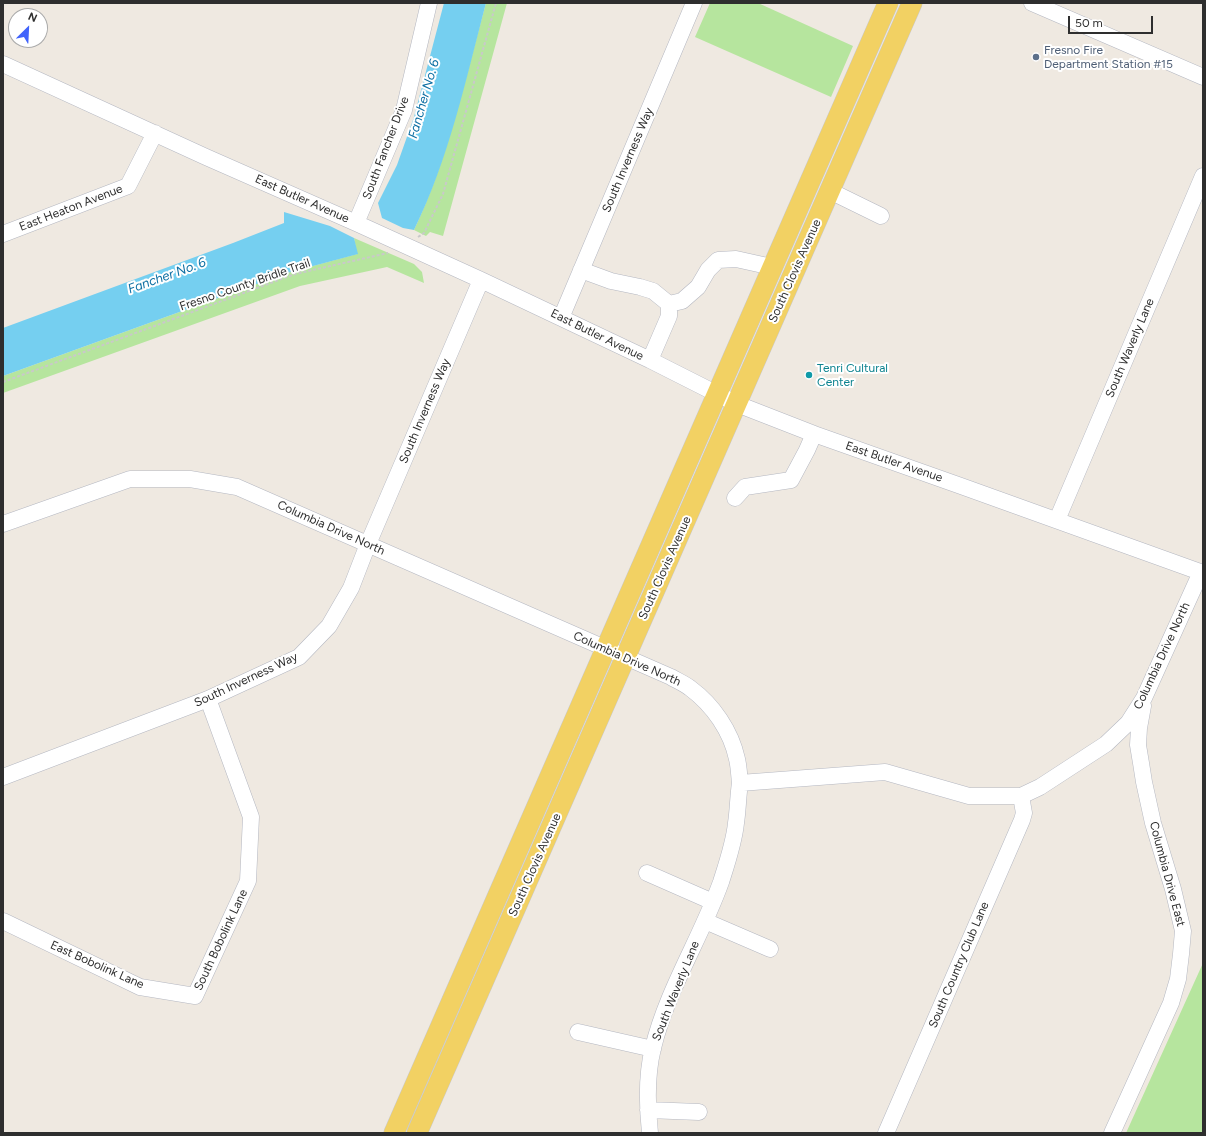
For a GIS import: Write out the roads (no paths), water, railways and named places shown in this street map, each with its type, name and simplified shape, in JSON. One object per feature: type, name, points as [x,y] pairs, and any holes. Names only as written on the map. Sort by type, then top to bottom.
[{"type":"main road","name":"South Clovis Avenue","points":[[394,1133],[888,3]]},
{"type":"main road","name":"South Clovis Avenue","points":[[417,1133],[912,3]]},
{"type":"street","name":"South Fancher Drive","points":[[356,223],[404,110],[429,3]]},
{"type":"street","name":"South Inverness Way","points":[[562,318],[694,3]]},
{"type":"street","points":[[1032,3],[1203,77]]},
{"type":"street","name":"East Butler Avenue","points":[[3,64],[481,280],[650,360],[737,404],[814,434],[1202,572]]},
{"type":"street","name":"East Heaton Avenue","points":[[3,234],[128,186],[155,133]]},
{"type":"street","name":"South Waverly Lane","points":[[1057,520],[1203,176]]},
{"type":"street","points":[[830,191],[881,216]]},
{"type":"street","points":[[669,304],[682,301],[698,287],[708,270],[718,260],[736,259],[772,268]]},
{"type":"street","points":[[581,270],[611,281],[640,286],[653,291],[669,304]]},
{"type":"street","name":"South Inverness Way","points":[[3,777],[208,699],[299,656],[329,626],[351,588],[368,544],[481,280]]},
{"type":"street","points":[[650,360],[669,316],[669,304]]},
{"type":"street","points":[[735,498],[745,487],[791,480],[814,434]]},
{"type":"street","name":"Columbia Drive North","points":[[3,524],[130,479],[190,479],[237,488],[672,677],[690,688],[705,700],[719,717],[730,736],[737,759],[740,783],[885,772],[969,796],[1021,796],[1040,787],[1106,744],[1128,724],[1144,698],[1202,572]]},
{"type":"street","name":"Columbia Drive East","points":[[1112,1133],[1170,1003],[1178,979],[1181,954],[1182,931],[1173,889],[1150,809],[1138,745],[1144,698]]},
{"type":"street","name":"South Bobolink Lane","points":[[195,996],[248,881],[251,817],[208,699]]},
{"type":"street","name":"South Waverly Lane","points":[[650,1133],[648,1110],[649,1070],[653,1049],[664,1014],[713,902],[728,860],[736,824],[740,783]]},
{"type":"street","name":"South Country Club Lane","points":[[886,1133],[1022,820],[1024,813],[1021,796]]},
{"type":"street","points":[[646,873],[713,902]]},
{"type":"street","name":"East Bobolink Lane","points":[[3,921],[140,987],[195,996]]},
{"type":"street","points":[[705,921],[770,949]]},
{"type":"street","points":[[578,1032],[653,1049]]},
{"type":"street","points":[[648,1110],[699,1112]]},
{"type":"water","name":"Fancher No. 6","points":[[444,3],[486,3],[464,90],[447,147],[414,230],[403,228],[382,218],[378,203],[397,165],[414,117]]},
{"type":"water","name":"Fancher No. 6","points":[[284,212],[330,226],[354,238],[358,254],[287,273],[3,376],[3,328],[284,223]]},
{"type":"place","name":"Fresno Fire Department Station #15","points":[[1036,57]]},
{"type":"place","name":"Tenri Cultural Center","points":[[809,375]]}]
